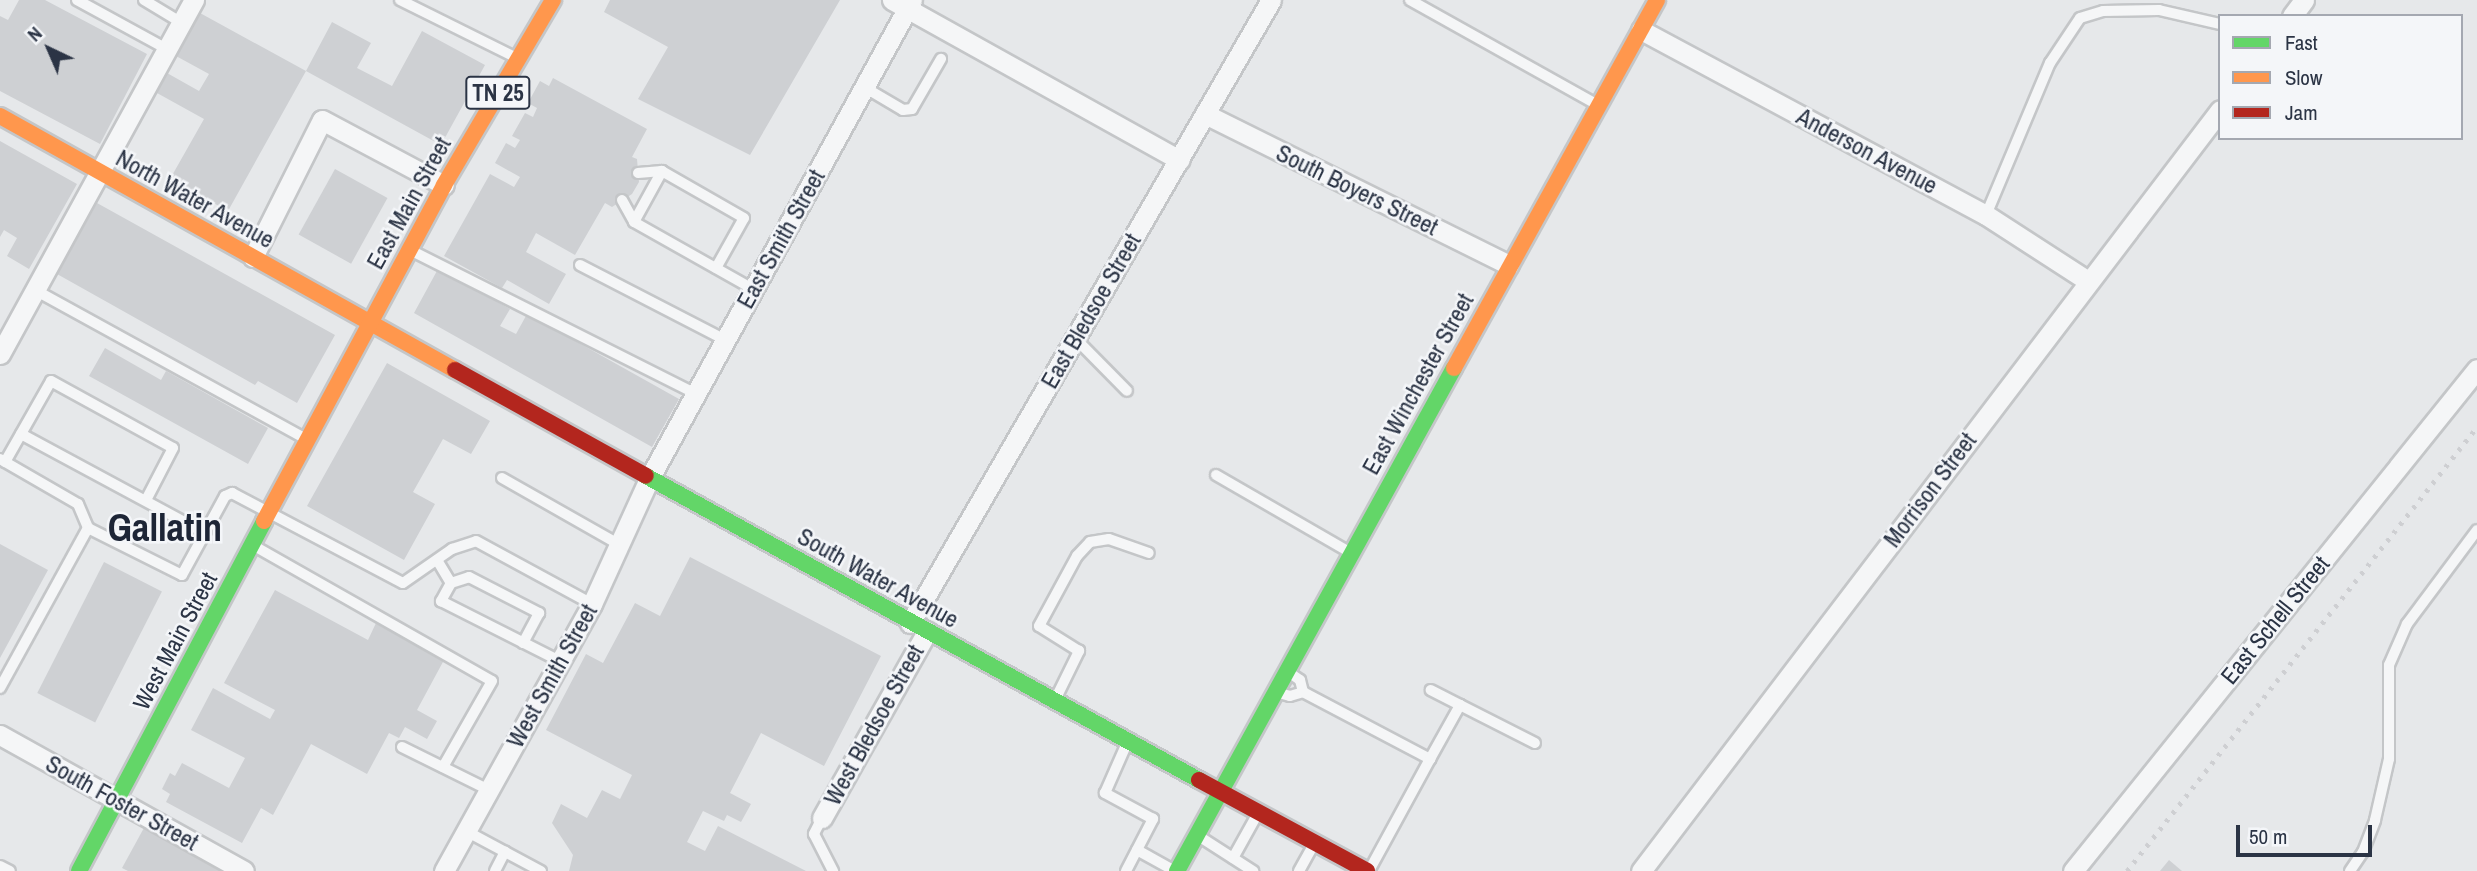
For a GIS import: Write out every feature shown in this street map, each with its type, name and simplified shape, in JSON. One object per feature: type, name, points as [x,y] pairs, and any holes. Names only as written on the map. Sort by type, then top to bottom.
[{"type":"main road","name":"East Main Street","points":[[370,321],[444,185],[553,0]]},
{"type":"main road","name":"East Winchester Street","points":[[1176,871],[1657,0]]},
{"type":"main road","name":"North Water Avenue","points":[[0,116],[370,321]]},
{"type":"main road","name":"West Main Street","points":[[79,871],[370,321]]},
{"type":"main road","name":"South Water Avenue","points":[[370,321],[918,627],[1368,871]]},
{"type":"street","points":[[0,354],[194,0]]},
{"type":"street","name":"East Bledsoe Street","points":[[918,627],[1075,338],[1271,0]]},
{"type":"street","points":[[903,3],[1179,159]]},
{"type":"street","name":"East Smith Street","points":[[650,477],[864,87],[903,3]]},
{"type":"street","name":"Anderson Avenue","points":[[1641,30],[1986,215],[2088,281]]},
{"type":"street","name":"Morrison Street","points":[[1641,871],[2218,113]]},
{"type":"street","name":"South Boyers Street","points":[[1205,114],[1509,265]]},
{"type":"street","points":[[253,257],[322,120],[444,185]]},
{"type":"street","name":"East Schell Street","points":[[2073,871],[2477,369]]},
{"type":"street","name":"West Smith Street","points":[[444,871],[592,604],[650,477]]},
{"type":"street","name":"West Bledsoe Street","points":[[822,818],[918,627]]},
{"type":"street","name":"South Foster Street","points":[[0,735],[244,871]]},
{"type":"lane","points":[[77,0],[167,49]]},
{"type":"lane","points":[[144,0],[182,23]]},
{"type":"lane","points":[[400,0],[518,59]]},
{"type":"lane","points":[[1410,0],[1598,106]]},
{"type":"lane","points":[[1986,215],[2050,63],[2080,18],[2103,12],[2159,10],[2218,24]]},
{"type":"lane","points":[[864,87],[903,110],[912,109],[941,59]]},
{"type":"lane","points":[[638,173],[662,171],[744,218],[716,268]]},
{"type":"lane","points":[[634,222],[662,171]]},
{"type":"lane","points":[[622,200],[634,222],[753,289]]},
{"type":"lane","points":[[409,250],[696,395]]},
{"type":"lane","points":[[580,265],[725,340]]},
{"type":"lane","points":[[35,290],[307,440]]},
{"type":"lane","points":[[1075,338],[1127,391]]},
{"type":"lane","points":[[146,500],[173,448],[51,381],[3,461],[78,504],[88,528],[182,575],[225,496],[232,494],[403,583],[452,550],[476,541],[592,604]]},
{"type":"lane","points":[[21,434],[205,534]]},
{"type":"lane","points":[[1216,475],[1351,553]]},
{"type":"lane","points":[[502,478],[620,545]]},
{"type":"lane","points":[[0,688],[88,528]]},
{"type":"lane","points":[[2350,871],[2363,852],[2375,820],[2389,760],[2389,665],[2407,624],[2477,530]]},
{"type":"lane","points":[[1055,701],[1079,650],[1039,626],[1077,556],[1090,541],[1109,538],[1149,553]]},
{"type":"lane","points":[[252,545],[492,681],[443,767]]},
{"type":"lane","points":[[437,560],[451,583]]},
{"type":"lane","points":[[523,643],[539,614],[470,577],[451,583],[441,601],[523,643],[561,662]]},
{"type":"lane","points":[[1287,671],[1300,680],[1303,692]]},
{"type":"lane","points":[[1431,690],[1535,743]]},
{"type":"lane","points":[[1275,692],[1290,696],[1303,692],[1430,759]]},
{"type":"lane","points":[[1368,871],[1460,705]]},
{"type":"lane","points":[[1126,871],[1153,820],[1105,793],[1128,740]]},
{"type":"lane","points":[[402,747],[489,790]]},
{"type":"lane","points":[[1233,858],[1259,811]]},
{"type":"lane","points":[[822,818],[814,834],[833,871]]},
{"type":"lane","points":[[466,831],[541,871]]},
{"type":"lane","points":[[1197,835],[1252,871]]},
{"type":"lane","points":[[1299,871],[1315,842]]},
{"type":"lane","points":[[1137,850],[1176,871]]},
{"type":"lane","points":[[495,871],[505,851]]},
{"type":"lane","points":[[0,866],[10,871]]},
{"type":"building","points":[[19,0],[45,0],[147,54],[100,144],[0,91],[0,16],[8,20]]},
{"type":"building","points":[[610,0],[840,0],[750,155],[638,99],[668,47],[604,12]]},
{"type":"building","points":[[200,13],[306,71],[228,211],[170,179],[204,119],[157,93],[167,73],[199,91],[209,74],[176,56]]},
{"type":"building","points":[[332,22],[371,43],[357,68],[392,86],[422,31],[485,65],[441,145],[306,71]]},
{"type":"building","points":[[553,78],[647,129],[632,157],[637,159],[639,182],[632,194],[612,207],[605,203],[575,255],[536,233],[526,252],[566,274],[549,304],[507,280],[502,288],[444,256],[490,174],[514,187],[520,177],[495,163],[506,143],[515,148],[520,140],[512,136],[525,113],[533,117],[537,108],[528,103],[540,81],[549,86]]},
{"type":"building","points":[[0,141],[77,184],[29,269],[7,256],[17,238],[4,230],[0,237]]},
{"type":"building","points":[[335,169],[387,198],[351,264],[299,235]]},
{"type":"building","points":[[97,203],[335,335],[297,403],[258,381],[255,385],[57,274]]},
{"type":"building","points":[[438,269],[510,309],[500,326],[516,334],[527,314],[679,399],[652,447],[414,313]]},
{"type":"building","points":[[105,348],[161,380],[166,371],[268,428],[248,464],[89,376]]},
{"type":"building","points":[[387,363],[490,421],[471,454],[443,439],[413,492],[435,504],[404,560],[307,506]]},
{"type":"building","points":[[0,544],[48,570],[0,658]]},
{"type":"building","points":[[690,557],[881,656],[824,766],[761,733],[730,793],[751,804],[741,822],[727,815],[724,821],[703,811],[687,842],[705,851],[718,826],[806,871],[569,871],[573,855],[552,823],[561,804],[587,818],[602,790],[620,799],[632,775],[546,730],[586,654],[603,663],[635,603],[660,616]]},
{"type":"building","points":[[104,562],[162,592],[95,722],[37,693]]},
{"type":"building","points":[[275,590],[368,640],[376,623],[444,660],[417,710],[437,721],[427,739],[405,727],[399,738],[389,733],[367,774],[311,744],[273,815],[261,808],[242,843],[166,802],[170,794],[162,789],[170,773],[175,776],[182,763],[229,788],[245,758],[191,730],[213,688],[270,719],[275,710],[224,683]]},
{"type":"building","points":[[145,826],[225,871],[128,871],[122,868]]},
{"type":"building","points":[[2169,860],[2182,871],[2160,871]]},
{"type":"railway","points":[[2127,871],[2477,427]]},
{"type":"traffic: fast","points":[[1177,871],[1454,368]]},
{"type":"traffic: fast","points":[[646,476],[1199,780]]},
{"type":"traffic: fast","points":[[79,871],[264,521]]},
{"type":"traffic: slow","points":[[264,521],[444,185],[553,0]]},
{"type":"traffic: slow","points":[[1454,368],[1657,0]]},
{"type":"traffic: slow","points":[[0,116],[455,370]]},
{"type":"traffic: jam","points":[[455,370],[646,476]]},
{"type":"traffic: jam","points":[[1199,780],[1367,871]]},
{"type":"district","name":"Gallatin","points":[[165,528]]}]
